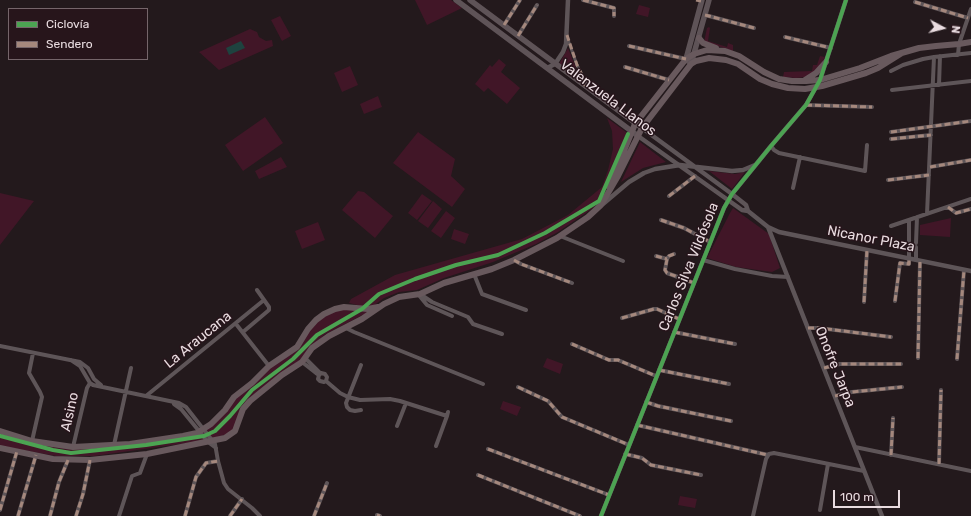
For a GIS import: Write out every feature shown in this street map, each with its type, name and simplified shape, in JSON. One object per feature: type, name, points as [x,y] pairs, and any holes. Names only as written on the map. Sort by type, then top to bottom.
[{"type":"main road","name":"Valenzuela Llanos","points":[[456,0],[638,136]]},
{"type":"main road","name":"Valenzuela Llanos","points":[[471,0],[642,128]]},
{"type":"main road","points":[[686,59],[700,0]]},
{"type":"main road","points":[[0,431],[32,441],[73,448],[114,445],[183,436],[202,430],[220,415],[234,397],[252,383],[269,366],[297,347],[308,329],[316,320],[335,308],[344,307],[372,309],[399,297],[419,294],[444,283],[492,269],[514,260],[560,236],[588,217],[601,205],[618,176],[642,128],[691,64],[710,0]]},
{"type":"main road","points":[[699,38],[701,42],[739,56],[760,70],[776,77],[802,82],[820,80],[860,68],[891,56],[927,47],[971,42]]},
{"type":"main road","points":[[601,205],[635,124],[668,80],[686,59],[694,54],[707,50],[725,51]]},
{"type":"main road","points":[[691,64],[706,58],[719,58],[734,63],[760,79],[775,86],[796,89],[817,87],[870,71],[902,53]]},
{"type":"main road","points":[[686,59],[691,64]]},
{"type":"main road","points":[[802,82],[816,73],[826,62]]},
{"type":"main road","points":[[0,448],[36,456],[68,460],[90,460],[147,454],[226,438],[237,428],[244,409],[250,401],[303,360],[317,344],[362,319],[384,304]]},
{"type":"main road","points":[[362,309],[364,311],[362,319]]},
{"type":"street","points":[[504,26],[520,0]]},
{"type":"street","points":[[547,68],[555,64],[563,52],[566,44],[566,16],[568,0]]},
{"type":"street","points":[[583,0],[614,8],[614,16]]},
{"type":"street","name":"Carlos Silva Vildósola","points":[[601,516],[728,200],[756,164],[806,105],[817,87],[846,0]]},
{"type":"street","points":[[915,2],[968,18]]},
{"type":"street","points":[[518,36],[537,5]]},
{"type":"street","points":[[958,55],[959,44],[971,9]]},
{"type":"street","points":[[705,15],[754,28]]},
{"type":"street","points":[[567,35],[577,65],[586,83],[584,86]]},
{"type":"street","points":[[784,37],[830,48]]},
{"type":"street","points":[[629,46],[686,59]]},
{"type":"street","points":[[891,71],[934,57],[971,53]]},
{"type":"street","points":[[939,85],[940,56]]},
{"type":"street","points":[[927,214],[934,57]]},
{"type":"street","points":[[625,67],[668,80]]},
{"type":"street","points":[[892,90],[971,81]]},
{"type":"street","points":[[806,105],[872,108]]},
{"type":"street","points":[[891,132],[971,121]]},
{"type":"street","name":"Valenzuela Llanos","points":[[642,128],[732,194],[746,205],[748,211]]},
{"type":"street","points":[[891,139],[931,135]]},
{"type":"street","name":"Valenzuela Llanos","points":[[638,136],[742,210],[748,211],[768,227]]},
{"type":"street","points":[[771,146],[779,153],[865,171],[867,144]]},
{"type":"street","points":[[793,188],[800,157]]},
{"type":"street","points":[[930,167],[971,160]]},
{"type":"street","points":[[601,205],[625,184],[638,176],[655,169],[680,165],[732,171],[743,170],[756,164]]},
{"type":"street","points":[[888,180],[929,175]]},
{"type":"street","points":[[669,196],[696,176]]},
{"type":"street","points":[[891,226],[971,199]]},
{"type":"street","points":[[948,207],[956,213],[971,209]]},
{"type":"street","points":[[917,218],[918,358]]},
{"type":"street","points":[[661,220],[684,228],[710,242]]},
{"type":"street","points":[[900,263],[909,264],[910,220]]},
{"type":"street","name":"Nicanor Plaza","points":[[768,227],[779,232],[971,271]]},
{"type":"street","name":"Onofre Jarpa","points":[[768,227],[882,516]]},
{"type":"street","points":[[560,236],[623,260]]},
{"type":"street","points":[[864,302],[867,250]]},
{"type":"street","points":[[674,254],[669,256],[667,259],[664,268],[666,272],[694,283]]},
{"type":"street","points":[[656,256],[667,259]]},
{"type":"street","points":[[895,301],[900,256]]},
{"type":"street","points":[[514,260],[572,283]]},
{"type":"street","points":[[703,260],[735,270],[788,277]]},
{"type":"street","points":[[957,359],[964,270]]},
{"type":"street","points":[[474,274],[482,294],[526,310]]},
{"type":"street","points":[[256,290],[264,300]]},
{"type":"street","points":[[419,294],[427,305],[452,316]]},
{"type":"street","points":[[419,294],[432,302],[468,317],[473,324],[502,334]]},
{"type":"street","name":"La Araucana","points":[[146,396],[264,300],[269,307],[268,312],[243,332]]},
{"type":"street","points":[[622,318],[657,309],[679,319]]},
{"type":"street","points":[[236,324],[269,366]]},
{"type":"street","points":[[346,328],[483,384]]},
{"type":"street","points":[[808,328],[891,336]]},
{"type":"street","points":[[674,332],[735,344]]},
{"type":"street","points":[[572,344],[609,360],[618,360],[656,376]]},
{"type":"street","points":[[0,346],[80,362],[86,366],[94,380],[104,387]]},
{"type":"street","points":[[32,441],[42,397],[29,373],[33,352]]},
{"type":"street","points":[[71,360],[80,366],[90,383],[93,385],[172,403],[183,404],[186,406],[216,448],[224,483],[228,489],[242,499],[260,516]]},
{"type":"street","points":[[303,360],[320,374],[318,379],[320,381],[326,381],[340,393],[348,397],[360,400],[390,399],[447,414],[436,446]]},
{"type":"street","points":[[824,368],[840,364],[901,364]]},
{"type":"street","points":[[361,365],[348,397],[346,407],[350,410],[361,410]]},
{"type":"street","points":[[114,445],[131,368]]},
{"type":"street","points":[[659,370],[729,384]]},
{"type":"street","name":"Alsino","points":[[73,448],[86,391],[90,383]]},
{"type":"street","points":[[518,387],[548,401],[562,416],[629,445]]},
{"type":"street","points":[[835,396],[852,392],[902,387]]},
{"type":"street","points":[[939,464],[941,390]]},
{"type":"street","points":[[646,402],[658,406],[730,421]]},
{"type":"street","points":[[397,426],[406,403]]},
{"type":"street","points":[[891,455],[893,418]]},
{"type":"street","points":[[637,425],[769,454],[774,453],[864,471]]},
{"type":"street","points":[[855,447],[971,471]]},
{"type":"street","points":[[488,449],[609,495]]},
{"type":"street","points":[[0,510],[17,451]]},
{"type":"street","points":[[119,516],[132,476],[140,474],[147,454]]},
{"type":"street","points":[[625,454],[642,458],[651,465],[701,475]]},
{"type":"street","points":[[752,516],[764,464],[769,454]]},
{"type":"street","points":[[18,516],[36,456]]},
{"type":"street","points":[[50,516],[59,482],[68,460]]},
{"type":"street","points":[[76,516],[83,494],[90,460]]},
{"type":"street","points":[[185,516],[196,477],[206,463],[218,461]]},
{"type":"street","points":[[820,510],[828,464]]},
{"type":"street","points":[[478,475],[580,516]]},
{"type":"street","points":[[314,516],[326,484]]},
{"type":"street","points":[[230,516],[242,499]]},
{"type":"shaded area","points":[[415,0],[451,0],[462,8],[427,25]]},
{"type":"shaded area","points":[[639,5],[650,8],[648,17],[636,14]]},
{"type":"shaded area","points":[[280,16],[291,36],[282,41],[271,20]]},
{"type":"shaded area","points":[[709,27],[708,41],[727,47],[728,43],[733,45],[733,51],[704,42],[707,28]]},
{"type":"shaded area","points":[[250,29],[257,32],[259,37],[266,41],[272,40],[273,46],[219,70],[199,52]]},
{"type":"shaded area","points":[[568,48],[582,83],[558,66]]},
{"type":"shaded area","points":[[820,56],[825,57],[820,67],[807,77],[783,77],[784,72],[812,71],[813,65],[817,65]]},
{"type":"shaded area","points":[[499,59],[506,65],[501,72],[520,88],[507,104],[488,88],[484,92],[475,84],[490,65],[492,67]]},
{"type":"shaded area","points":[[350,66],[358,85],[342,92],[334,73]]},
{"type":"shaded area","points":[[378,96],[382,107],[364,114],[360,104]]},
{"type":"shaded area","points":[[265,117],[283,143],[243,171],[225,145]]},
{"type":"shaded area","points":[[607,118],[627,134],[597,205],[586,213],[558,232],[536,244],[493,262],[444,278],[417,290],[399,292],[384,298],[373,306],[361,306],[349,303],[351,299],[395,275],[522,239],[568,215],[602,187],[613,149],[612,131]]},
{"type":"shaded area","points":[[418,132],[455,159],[451,176],[465,189],[452,207],[393,163]]},
{"type":"shaded area","points":[[640,142],[666,162],[643,168],[621,182]]},
{"type":"shaded area","points":[[281,157],[287,167],[259,179],[255,171]]},
{"type":"shaded area","points":[[709,171],[735,174],[745,172],[732,189]]},
{"type":"shaded area","points":[[358,191],[364,192],[393,216],[375,238],[342,210]]},
{"type":"shaded area","points":[[0,193],[34,201],[0,245]]},
{"type":"shaded area","points":[[422,194],[432,201],[417,220],[408,213]]},
{"type":"shaded area","points":[[433,201],[442,209],[428,228],[418,221]]},
{"type":"shaded area","points":[[733,208],[769,234],[780,268],[772,272],[736,267],[707,258]]},
{"type":"shaded area","points":[[446,211],[455,218],[441,238],[431,231]]},
{"type":"shaded area","points":[[951,218],[950,237],[920,235],[920,225]]},
{"type":"shaded area","points":[[318,222],[325,240],[302,249],[295,231]]},
{"type":"shaded area","points":[[454,229],[469,234],[465,244],[451,239]]},
{"type":"shaded area","points":[[380,306],[324,335],[304,357],[248,400],[232,433],[202,441],[94,456],[56,456],[0,446],[0,433],[68,449],[197,434],[236,396],[273,364],[292,352],[315,322],[337,309]]},
{"type":"shaded area","points":[[547,358],[563,364],[560,374],[543,367]]},
{"type":"shaded area","points":[[503,401],[521,407],[517,416],[500,409]]},
{"type":"shaded area","points":[[680,496],[697,499],[695,508],[678,505]]},
{"type":"water","points":[[241,41],[245,48],[229,55],[226,48]]},
{"type":"marked path","points":[[504,25],[520,0]]},
{"type":"marked path","points":[[583,0],[614,8],[614,16]]},
{"type":"marked path","points":[[696,0],[701,1]]},
{"type":"marked path","points":[[915,2],[968,18]]},
{"type":"marked path","points":[[518,36],[537,5]]},
{"type":"marked path","points":[[705,15],[754,28]]},
{"type":"marked path","points":[[567,35],[577,65],[586,83],[584,86]]},
{"type":"marked path","points":[[785,37],[831,48]]},
{"type":"marked path","points":[[629,46],[686,59]]},
{"type":"marked path","points":[[625,67],[669,80]]},
{"type":"marked path","points":[[806,105],[872,107]]},
{"type":"marked path","points":[[891,132],[971,121]]},
{"type":"marked path","points":[[891,139],[931,135]]},
{"type":"marked path","points":[[930,167],[971,160]]},
{"type":"marked path","points":[[888,180],[929,175]]},
{"type":"marked path","points":[[669,196],[695,176]]},
{"type":"marked path","points":[[948,207],[956,213],[971,209]]},
{"type":"marked path","points":[[661,220],[684,228],[710,242]]},
{"type":"marked path","points":[[864,302],[867,250]]},
{"type":"marked path","points":[[674,254],[669,256],[667,259],[665,270],[667,273],[694,283]]},
{"type":"marked path","points":[[656,256],[667,259]]},
{"type":"marked path","points":[[895,301],[900,263],[909,264],[909,258]]},
{"type":"marked path","points":[[514,260],[572,283]]},
{"type":"marked path","points":[[918,358],[920,261]]},
{"type":"marked path","points":[[957,359],[964,270]]},
{"type":"marked path","points":[[622,318],[657,309],[679,319]]},
{"type":"marked path","points":[[808,328],[891,337]]},
{"type":"marked path","points":[[674,332],[735,344]]},
{"type":"marked path","points":[[572,344],[609,360],[618,360],[656,376]]},
{"type":"marked path","points":[[824,368],[840,364],[901,364]]},
{"type":"marked path","points":[[659,370],[729,384]]},
{"type":"marked path","points":[[518,387],[548,401],[562,417],[629,445]]},
{"type":"marked path","points":[[835,396],[852,392],[902,387]]},
{"type":"marked path","points":[[939,464],[941,390]]},
{"type":"marked path","points":[[646,402],[658,406],[731,421]]},
{"type":"marked path","points":[[891,455],[893,418]]},
{"type":"marked path","points":[[637,425],[768,455]]},
{"type":"marked path","points":[[488,449],[609,495]]},
{"type":"marked path","points":[[0,510],[17,451]]},
{"type":"marked path","points":[[625,454],[642,458],[651,465],[701,475]]},
{"type":"marked path","points":[[18,516],[36,455]]},
{"type":"marked path","points":[[50,516],[59,482],[68,460]]},
{"type":"marked path","points":[[76,516],[83,494],[90,460]]},
{"type":"marked path","points":[[185,516],[196,477],[206,463],[218,461]]},
{"type":"marked path","points":[[478,475],[580,516]]},
{"type":"marked path","points":[[314,516],[327,483]]},
{"type":"marked path","points":[[230,516],[242,499]]},
{"type":"cycle path","points":[[601,516],[724,208],[732,194],[806,105],[820,80],[846,0]]},
{"type":"cycle path","points":[[0,436],[53,450],[71,453],[146,445],[204,436],[215,431],[252,390],[293,359],[317,335],[362,309],[379,294],[415,279],[456,265],[498,255],[545,233],[599,201],[628,134]]}]
